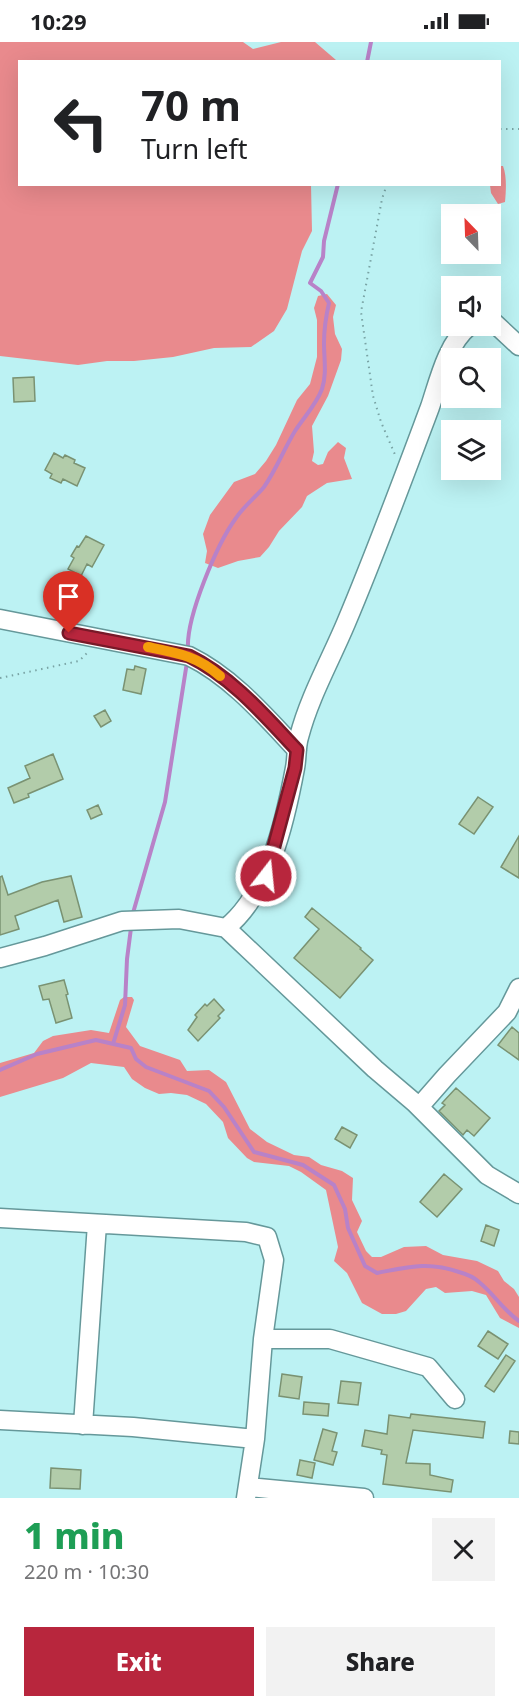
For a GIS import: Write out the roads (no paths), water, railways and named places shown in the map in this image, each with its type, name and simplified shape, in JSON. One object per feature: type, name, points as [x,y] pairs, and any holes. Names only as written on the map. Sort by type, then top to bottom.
[{"type":"street","points":[[501,329],[519,346]]},
{"type":"street","points":[[226,928],[240,917],[266,876],[295,768],[298,739],[305,718],[404,476],[449,354],[459,336]]},
{"type":"street","points":[[0,619],[189,656],[207,664],[256,706],[297,750]]},
{"type":"street","points":[[0,958],[122,921],[178,919],[226,928],[375,1069],[419,1107],[487,1175],[519,1194]]},
{"type":"street","points":[[419,1107],[507,1012],[514,1012],[519,988]]},
{"type":"street","points":[[0,1218],[246,1232],[267,1237],[274,1260],[263,1339],[255,1439],[247,1493],[364,1498]]},
{"type":"street","points":[[83,1425],[97,1224]]},
{"type":"street","points":[[263,1339],[330,1339],[428,1367],[455,1399]]},
{"type":"street","points":[[0,1420],[134,1427],[255,1439]]},
{"type":"waterway","points":[[367,60],[371,42]]},
{"type":"waterway","points":[[188,649],[197,600],[220,545],[239,514],[261,491],[295,431],[313,406],[324,383],[324,333],[329,303],[321,291],[310,283],[323,257],[324,241],[338,186]]},
{"type":"waterway","points":[[133,913],[165,802],[187,662]]},
{"type":"waterway","points":[[113,1044],[125,1005],[131,928]]},
{"type":"waterway","points":[[0,1070],[37,1054],[96,1040],[131,1048],[136,1059],[146,1067],[209,1091],[224,1107],[254,1152],[303,1165],[334,1185],[345,1209],[348,1228],[365,1266],[377,1273],[428,1266],[464,1274],[477,1280],[519,1321]]}]
